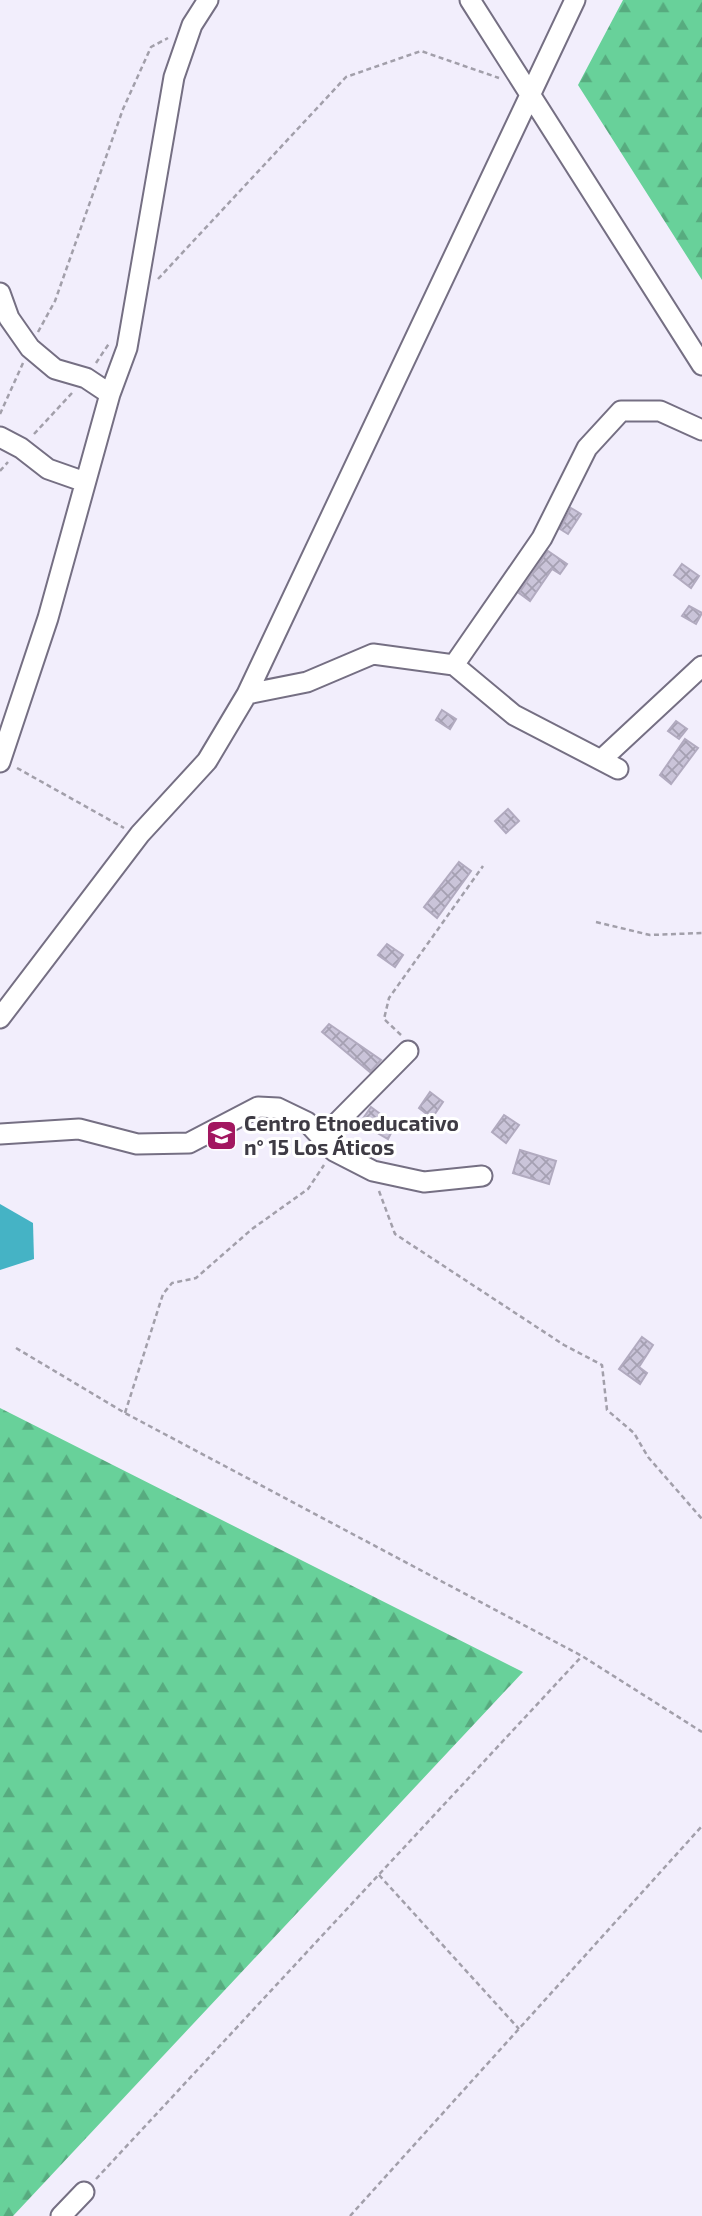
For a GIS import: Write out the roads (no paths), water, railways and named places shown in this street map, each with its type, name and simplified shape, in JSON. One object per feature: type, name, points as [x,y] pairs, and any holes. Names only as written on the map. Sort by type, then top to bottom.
[{"type":"street","points":[[0,760],[48,618],[110,394],[127,348],[174,78],[192,25],[208,0]]},
{"type":"street","points":[[470,0],[524,89],[702,365]]},
{"type":"street","points":[[0,1018],[141,834],[207,761],[247,694],[524,89],[575,0]]},
{"type":"street","points":[[0,293],[9,318],[30,348],[55,369],[86,378],[110,394]]},
{"type":"street","points":[[454,665],[541,538],[587,448],[621,411],[660,411],[702,430]]},
{"type":"street","points":[[0,437],[21,448],[48,469],[85,482]]},
{"type":"street","points":[[247,694],[307,682],[373,653],[454,665],[514,715],[609,765],[702,666]]},
{"type":"street","points":[[328,1144],[408,1051]]},
{"type":"street","points":[[0,1133],[79,1129],[137,1144],[189,1143],[258,1107],[268,1107],[278,1108],[307,1122],[328,1144],[373,1171],[424,1182],[482,1176]]},
{"type":"street","points":[[61,2216],[84,2192]]},
{"type":"water","points":[[0,1204],[33,1223],[34,1259],[0,1270]]},
{"type":"place","name":"Centro Etnoeducativo n° 15 Los Áticos","points":[[221,1136]]}]
